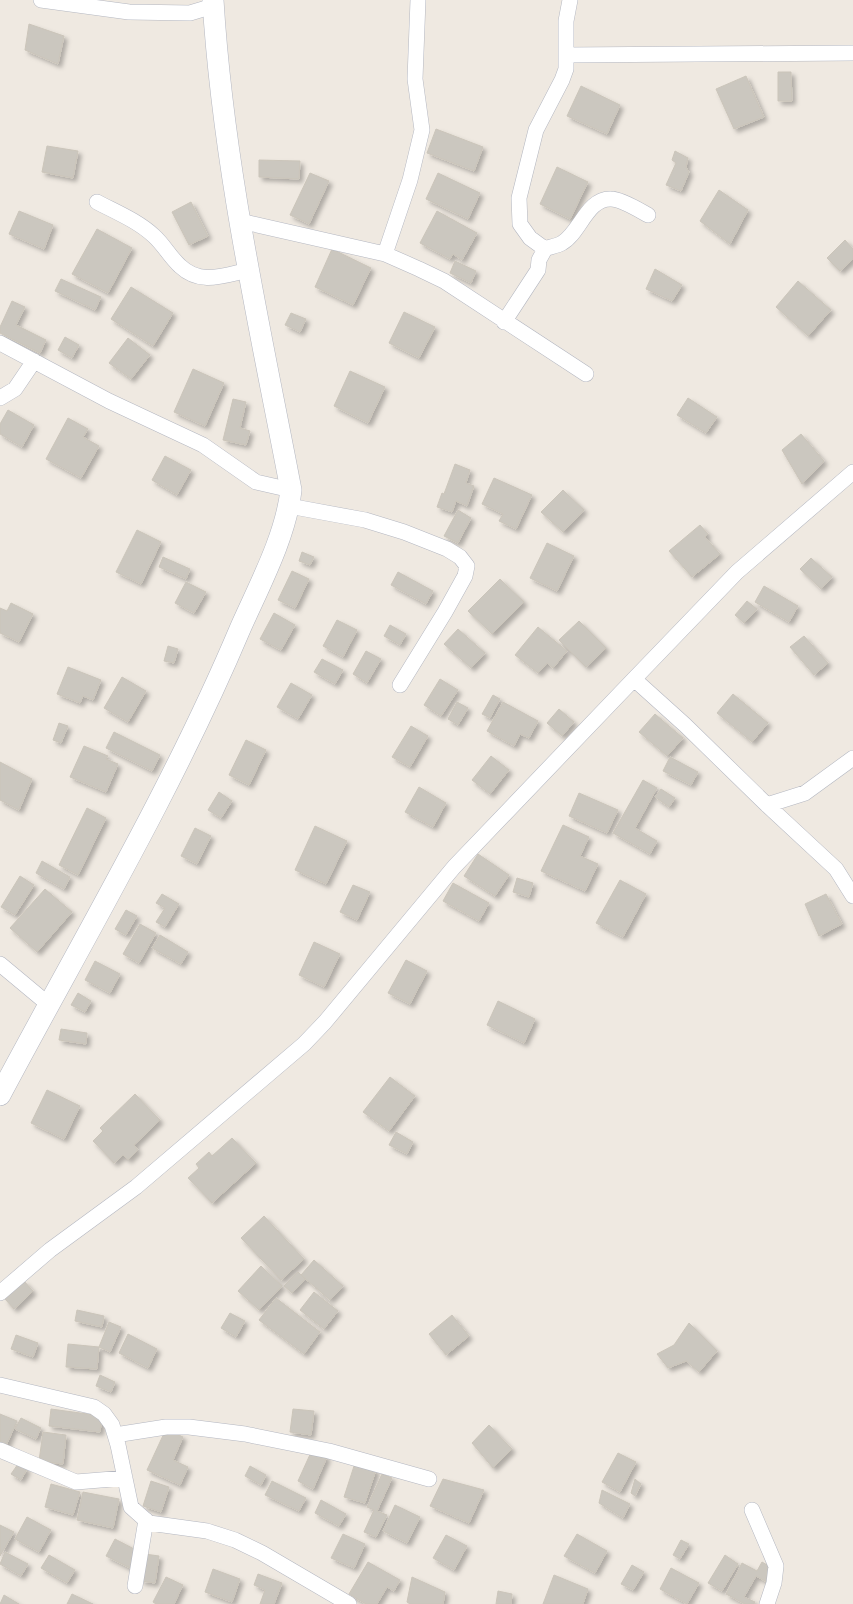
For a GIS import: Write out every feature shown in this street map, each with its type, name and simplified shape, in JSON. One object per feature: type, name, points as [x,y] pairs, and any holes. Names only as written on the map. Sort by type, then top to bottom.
[{"type":"street","points":[[0,1095],[48,1004],[151,818],[197,725],[273,552],[290,498],[240,221],[223,114],[213,3],[190,13],[129,12],[41,0]]},
{"type":"street","points":[[385,254],[410,180],[422,130],[415,79],[418,0]]},
{"type":"street","points":[[544,249],[530,238],[520,224],[519,198],[536,130],[562,80],[566,69],[566,21],[570,0]]},
{"type":"street","points":[[566,55],[853,53]]},
{"type":"street","points":[[504,322],[538,270],[539,260],[544,249],[561,244],[573,234],[584,215],[602,200],[612,199],[648,215]]},
{"type":"street","points":[[97,202],[142,226],[155,237],[180,267],[195,276],[208,279],[249,270]]},
{"type":"street","points":[[240,221],[385,254],[419,269],[444,281],[504,322],[586,374]]},
{"type":"street","points":[[0,343],[109,401],[203,446],[256,482],[290,498],[404,532],[447,549],[460,557],[467,566],[464,576],[445,612],[400,685]]},
{"type":"street","points":[[0,398],[15,389],[34,361]]},
{"type":"street","points":[[0,1293],[50,1250],[142,1182],[304,1044],[325,1022],[454,867],[736,572],[853,472]]},
{"type":"street","points":[[634,680],[685,725],[767,805],[836,869],[853,896]]},
{"type":"street","points":[[767,805],[805,793],[853,758]]},
{"type":"street","points":[[0,964],[48,1004]]},
{"type":"street","points":[[0,1385],[94,1408],[104,1414],[112,1425],[115,1435],[131,1507],[149,1523],[160,1526],[207,1531],[235,1540],[262,1553],[349,1604]]},
{"type":"street","points":[[115,1435],[166,1427],[188,1427],[245,1434],[322,1449],[429,1479]]},
{"type":"street","points":[[0,1450],[76,1482],[125,1478]]},
{"type":"street","points":[[752,1510],[776,1566],[774,1583],[767,1604]]},
{"type":"street","points":[[135,1586],[146,1520]]},
{"type":"building","points":[[29,24],[64,36],[58,64],[25,50]]},
{"type":"building","points":[[778,72],[791,72],[792,101],[778,101]]},
{"type":"building","points":[[746,76],[764,117],[734,129],[716,89]]},
{"type":"building","points":[[581,86],[620,105],[607,134],[567,116]]},
{"type":"building","points":[[436,129],[483,147],[474,171],[427,153]]},
{"type":"building","points":[[47,146],[78,151],[73,178],[42,172]]},
{"type":"building","points":[[675,151],[688,158],[686,167],[689,172],[681,191],[666,185],[676,163],[672,160]]},
{"type":"building","points":[[259,160],[300,161],[299,179],[259,177]]},
{"type":"building","points":[[557,167],[588,182],[570,219],[540,204]]},
{"type":"building","points":[[310,173],[329,181],[309,224],[290,215]]},
{"type":"building","points":[[438,173],[480,193],[468,219],[426,199]]},
{"type":"building","points":[[719,190],[748,210],[730,244],[700,221]]},
{"type":"building","points":[[191,202],[208,236],[189,245],[172,212]]},
{"type":"building","points":[[19,211],[53,225],[44,249],[9,234]]},
{"type":"building","points":[[437,211],[477,233],[462,260],[453,254],[450,259],[420,243]]},
{"type":"building","points":[[97,229],[132,248],[108,293],[72,274]]},
{"type":"building","points":[[845,240],[853,249],[853,259],[840,271],[827,258]]},
{"type":"building","points":[[332,249],[371,268],[353,305],[315,287]]},
{"type":"building","points":[[455,261],[476,271],[471,283],[450,273]]},
{"type":"building","points":[[655,269],[682,285],[672,301],[646,289]]},
{"type":"building","points":[[61,279],[101,297],[95,310],[55,291]]},
{"type":"building","points":[[798,281],[831,310],[808,336],[776,307]]},
{"type":"building","points":[[131,287],[173,313],[153,346],[111,319]]},
{"type":"building","points":[[12,301],[25,307],[16,325],[46,340],[40,353],[0,333],[0,327]]},
{"type":"building","points":[[404,312],[435,327],[419,358],[389,343]]},
{"type":"building","points":[[291,313],[306,319],[300,332],[285,325]]},
{"type":"building","points":[[65,337],[79,345],[72,358],[58,350]]},
{"type":"building","points":[[128,338],[150,355],[131,379],[109,363]]},
{"type":"building","points":[[193,369],[224,383],[205,426],[174,412]]},
{"type":"building","points":[[350,371],[385,387],[368,423],[334,406]]},
{"type":"building","points":[[688,398],[717,417],[706,433],[677,415]]},
{"type":"building","points":[[233,399],[246,402],[240,428],[250,431],[246,445],[223,440]]},
{"type":"building","points":[[8,410],[34,425],[22,447],[0,434],[0,424]]},
{"type":"building","points":[[68,418],[88,429],[83,437],[99,446],[81,478],[46,459]]},
{"type":"building","points":[[801,434],[824,461],[802,484],[782,450]]},
{"type":"building","points":[[165,456],[191,470],[177,495],[152,480]]},
{"type":"building","points":[[455,464],[470,470],[466,483],[474,486],[467,506],[456,501],[452,512],[437,507],[442,493],[444,494]]},
{"type":"building","points":[[494,478],[532,495],[516,529],[499,521],[503,514],[482,504]]},
{"type":"building","points":[[563,490],[584,510],[563,532],[541,512]]},
{"type":"building","points":[[458,510],[471,518],[458,543],[444,536]]},
{"type":"building","points":[[700,525],[708,534],[705,537],[720,554],[692,577],[669,551]]},
{"type":"building","points":[[137,530],[161,542],[141,584],[116,572]]},
{"type":"building","points":[[547,543],[574,556],[557,591],[530,578]]},
{"type":"building","points":[[302,552],[314,557],[310,565],[299,561]]},
{"type":"building","points":[[163,557],[190,569],[186,579],[159,567]]},
{"type":"building","points":[[811,558],[832,577],[821,589],[800,569]]},
{"type":"building","points":[[292,571],[309,579],[295,608],[278,600]]},
{"type":"building","points":[[398,572],[433,591],[426,604],[391,585]]},
{"type":"building","points":[[500,579],[524,602],[492,634],[468,611]]},
{"type":"building","points":[[186,582],[206,592],[194,613],[175,603]]},
{"type":"building","points":[[764,586],[798,606],[789,622],[755,602]]},
{"type":"building","points":[[747,601],[757,609],[744,623],[735,615]]},
{"type":"building","points":[[11,603],[33,614],[19,642],[0,633],[0,608],[7,611]]},
{"type":"building","points":[[274,613],[295,625],[281,650],[260,639]]},
{"type":"building","points":[[337,620],[357,630],[343,657],[323,646]]},
{"type":"building","points":[[579,621],[606,648],[586,667],[559,640]]},
{"type":"building","points":[[390,625],[406,634],[400,645],[384,636]]},
{"type":"building","points":[[538,627],[567,651],[553,668],[547,663],[538,673],[515,655]]},
{"type":"building","points":[[458,629],[485,653],[471,668],[444,644]]},
{"type":"building","points":[[804,636],[828,663],[814,675],[790,647]]},
{"type":"building","points":[[168,646],[178,649],[174,663],[164,661]]},
{"type":"building","points":[[366,651],[381,659],[367,683],[353,674]]},
{"type":"building","points":[[322,659],[343,670],[335,684],[314,672]]},
{"type":"building","points":[[68,667],[101,680],[93,700],[83,696],[80,703],[57,694]]},
{"type":"building","points":[[122,677],[146,691],[128,722],[104,708]]},
{"type":"building","points":[[440,679],[458,690],[441,716],[424,705]]},
{"type":"building","points":[[291,683],[312,695],[298,719],[277,707]]},
{"type":"building","points":[[733,694],[768,723],[752,742],[717,713]]},
{"type":"building","points":[[493,695],[500,699],[490,718],[482,714]]},
{"type":"building","points":[[457,702],[468,708],[458,725],[448,719]]},
{"type":"building","points":[[503,702],[538,721],[529,738],[520,734],[514,746],[487,731]]},
{"type":"building","points":[[559,709],[574,722],[562,736],[547,723]]},
{"type":"building","points":[[655,714],[683,738],[667,756],[639,732]]},
{"type":"building","points":[[59,723],[68,726],[61,743],[53,740]]},
{"type":"building","points":[[411,726],[428,736],[410,767],[392,757]]},
{"type":"building","points":[[114,732],[160,755],[152,771],[106,748]]},
{"type":"building","points":[[246,740],[266,750],[249,785],[229,775]]},
{"type":"building","points":[[84,746],[108,756],[106,759],[118,764],[106,792],[70,777]]},
{"type":"building","points":[[491,756],[509,770],[490,794],[472,780]]},
{"type":"building","points":[[670,757],[698,772],[691,785],[663,771]]},
{"type":"building","points":[[0,762],[32,779],[19,810],[0,800]]},
{"type":"building","points":[[643,780],[657,788],[635,828],[657,841],[650,854],[613,833]]},
{"type":"building","points":[[419,787],[446,803],[433,827],[405,812]]},
{"type":"building","points":[[661,789],[675,798],[669,807],[655,797]]},
{"type":"building","points":[[219,792],[232,801],[221,818],[208,810]]},
{"type":"building","points":[[579,793],[618,810],[607,833],[569,816]]},
{"type":"building","points":[[87,808],[106,818],[78,875],[59,865]]},
{"type":"building","points":[[563,825],[589,837],[580,856],[598,864],[585,891],[541,871]]},
{"type":"building","points":[[315,826],[347,841],[326,884],[295,870]]},
{"type":"building","points":[[195,828],[211,836],[197,864],[181,856]]},
{"type":"building","points":[[478,854],[509,875],[495,896],[464,876]]},
{"type":"building","points":[[42,861],[70,877],[64,889],[36,873]]},
{"type":"building","points":[[20,876],[34,885],[15,915],[1,907]]},
{"type":"building","points":[[517,878],[533,883],[529,897],[513,892]]},
{"type":"building","points":[[620,880],[646,894],[623,937],[596,923]]},
{"type":"building","points":[[453,883],[489,903],[479,921],[443,901]]},
{"type":"building","points":[[353,885],[370,892],[357,920],[340,912]]},
{"type":"building","points":[[45,889],[72,912],[37,952],[10,928]]},
{"type":"building","points":[[162,894],[179,904],[165,927],[156,922],[165,908],[156,903]]},
{"type":"building","points":[[826,894],[842,924],[819,936],[805,904]]},
{"type":"building","points":[[126,910],[137,916],[126,935],[115,929]]},
{"type":"building","points":[[140,924],[156,933],[139,963],[123,954]]},
{"type":"building","points":[[160,935],[188,952],[181,964],[152,948]]},
{"type":"building","points":[[314,942],[340,954],[324,987],[299,975]]},
{"type":"building","points":[[406,960],[427,971],[410,1004],[388,993]]},
{"type":"building","points":[[95,961],[120,974],[110,993],[85,980]]},
{"type":"building","points":[[78,993],[91,1001],[85,1012],[71,1005]]},
{"type":"building","points":[[498,1001],[535,1019],[524,1043],[487,1025]]},
{"type":"building","points":[[61,1029],[87,1033],[86,1044],[59,1040]]},
{"type":"building","points":[[390,1077],[415,1096],[389,1131],[363,1112]]},
{"type":"building","points":[[47,1090],[80,1106],[64,1139],[31,1123]]},
{"type":"building","points":[[135,1094],[160,1120],[134,1145],[138,1150],[128,1160],[123,1155],[114,1163],[93,1141],[103,1131],[100,1128]]},
{"type":"building","points":[[396,1132],[413,1142],[407,1154],[389,1145]]},
{"type":"building","points":[[232,1138],[256,1163],[212,1203],[188,1178],[199,1168],[196,1164],[209,1152],[212,1156]]},
{"type":"building","points":[[264,1216],[304,1259],[281,1280],[241,1238]]},
{"type":"building","points":[[314,1260],[343,1286],[330,1300],[301,1275]]},
{"type":"building","points":[[261,1266],[282,1286],[259,1310],[238,1291]]},
{"type":"building","points":[[298,1272],[305,1279],[292,1293],[284,1286]]},
{"type":"building","points":[[24,1281],[33,1291],[14,1309],[5,1299]]},
{"type":"building","points":[[314,1292],[338,1311],[324,1329],[300,1310]]},
{"type":"building","points":[[276,1298],[320,1332],[304,1354],[259,1320]]},
{"type":"building","points":[[77,1310],[104,1316],[102,1327],[75,1321]]},
{"type":"building","points":[[230,1313],[245,1321],[236,1337],[221,1328]]},
{"type":"building","points":[[452,1315],[469,1336],[446,1355],[429,1334]]},
{"type":"building","points":[[109,1322],[121,1327],[110,1352],[99,1347]]},
{"type":"building","points":[[689,1323],[717,1351],[699,1372],[686,1361],[668,1368],[657,1354],[674,1345]]},
{"type":"building","points":[[128,1334],[157,1349],[148,1368],[119,1353]]},
{"type":"building","points":[[16,1335],[38,1343],[33,1357],[11,1349]]},
{"type":"building","points":[[68,1344],[99,1347],[97,1369],[66,1367]]},
{"type":"building","points":[[100,1375],[115,1382],[111,1392],[96,1386]]},
{"type":"building","points":[[51,1409],[102,1416],[100,1432],[49,1426]]},
{"type":"building","points":[[293,1409],[314,1411],[311,1435],[290,1432]]},
{"type":"building","points":[[0,1414],[17,1421],[5,1448],[0,1446]]},
{"type":"building","points":[[21,1418],[41,1428],[36,1439],[15,1429]]},
{"type":"building","points":[[489,1425],[512,1449],[493,1468],[472,1443]]},
{"type":"building","points":[[166,1429],[183,1437],[173,1460],[188,1467],[180,1485],[147,1470]]},
{"type":"building","points":[[43,1432],[66,1435],[63,1464],[39,1461]]},
{"type":"building","points":[[312,1450],[327,1457],[313,1489],[298,1481]]},
{"type":"building","points":[[618,1453],[636,1462],[620,1492],[602,1482]]},
{"type":"building","points":[[355,1463],[376,1470],[365,1503],[344,1497]]},
{"type":"building","points":[[18,1464],[27,1469],[21,1480],[11,1474]]},
{"type":"building","points":[[250,1466],[266,1475],[261,1485],[245,1476]]},
{"type":"building","points":[[382,1474],[392,1478],[377,1511],[387,1515],[376,1537],[364,1532],[374,1510],[367,1507]]},
{"type":"building","points":[[443,1479],[484,1490],[469,1523],[430,1506]]},
{"type":"building","points":[[635,1479],[641,1484],[635,1496],[631,1493]]},
{"type":"building","points":[[151,1481],[169,1487],[161,1512],[143,1506]]},
{"type":"building","points":[[272,1481],[306,1498],[299,1511],[265,1495]]},
{"type":"building","points":[[51,1484],[80,1492],[73,1515],[45,1507]]},
{"type":"building","points":[[602,1490],[630,1504],[623,1518],[599,1503]]},
{"type":"building","points":[[83,1492],[119,1499],[113,1528],[77,1520]]},
{"type":"building","points":[[321,1500],[346,1514],[339,1526],[315,1513]]},
{"type":"building","points":[[395,1505],[420,1517],[407,1543],[383,1531]]},
{"type":"building","points":[[27,1517],[51,1530],[39,1552],[15,1539]]},
{"type":"building","points":[[0,1525],[14,1532],[0,1556]]},
{"type":"building","points":[[343,1534],[365,1544],[354,1568],[331,1558]]},
{"type":"building","points":[[577,1534],[607,1551],[595,1573],[564,1556]]},
{"type":"building","points":[[446,1535],[467,1546],[454,1570],[433,1558]]},
{"type":"building","points":[[115,1539],[138,1551],[130,1568],[106,1556]]},
{"type":"building","points":[[681,1540],[689,1544],[680,1559],[673,1555]]},
{"type":"building","points":[[5,1552],[28,1564],[21,1576],[0,1564]]},
{"type":"building","points":[[145,1554],[159,1556],[155,1583],[141,1581]]},
{"type":"building","points":[[49,1555],[75,1570],[67,1583],[41,1568]]},
{"type":"building","points":[[725,1555],[738,1564],[722,1591],[708,1583]]},
{"type":"building","points":[[368,1562],[400,1580],[394,1591],[387,1587],[377,1604],[366,1604],[349,1594]]},
{"type":"building","points":[[762,1562],[774,1569],[767,1582],[756,1576],[744,1597],[755,1602],[754,1604],[745,1604],[726,1594],[742,1563],[757,1571]]},
{"type":"building","points":[[632,1565],[644,1572],[633,1590],[621,1584]]},
{"type":"building","points":[[671,1568],[699,1583],[687,1604],[660,1589]]},
{"type":"building","points":[[213,1569],[240,1579],[232,1602],[205,1592]]},
{"type":"building","points":[[258,1574],[282,1583],[274,1604],[260,1604],[265,1590],[254,1585]]},
{"type":"building","points":[[554,1575],[588,1589],[583,1604],[543,1604]]},
{"type":"building","points":[[166,1577],[183,1585],[174,1604],[156,1604],[153,1602]]},
{"type":"building","points":[[412,1577],[445,1592],[443,1604],[410,1604],[407,1602]]},
{"type":"building","points":[[498,1591],[512,1594],[511,1604],[496,1604]]},
{"type":"building","points":[[72,1594],[93,1604],[67,1604]]},
{"type":"building","points":[[4,1595],[19,1604],[0,1604]]}]
